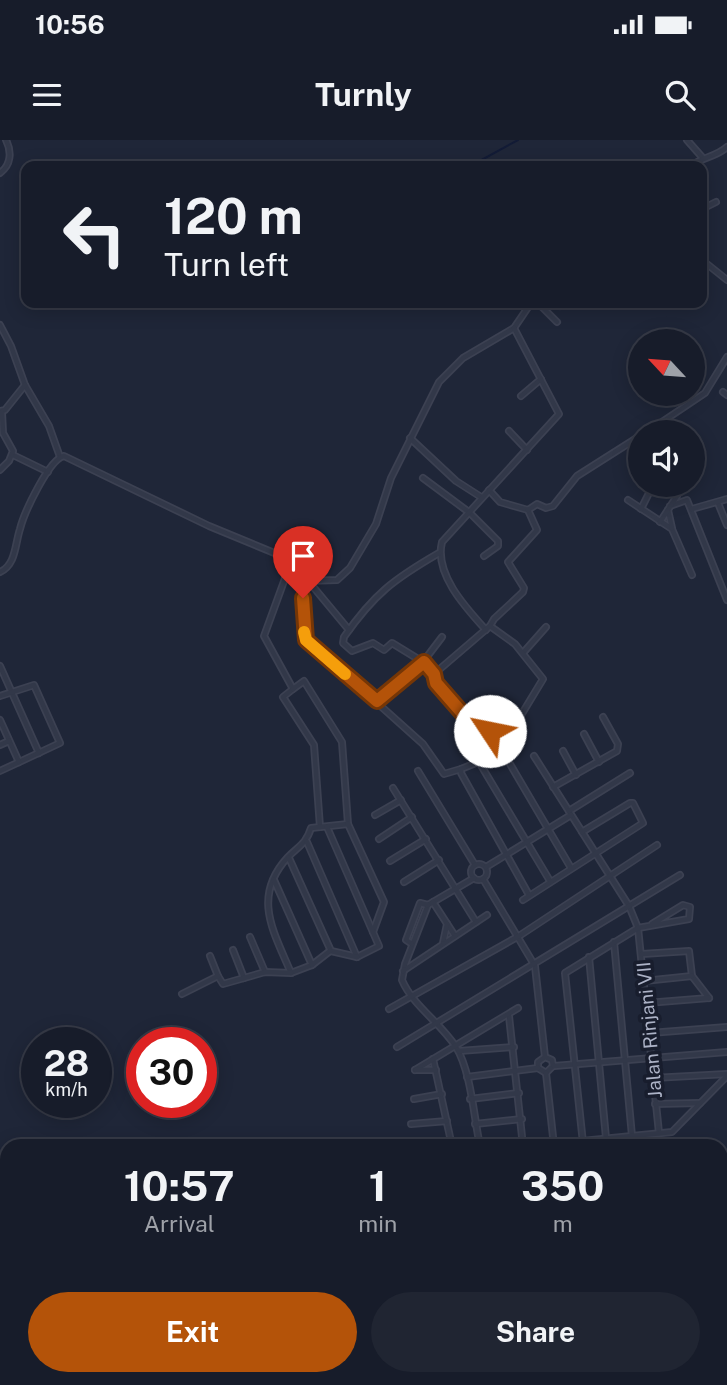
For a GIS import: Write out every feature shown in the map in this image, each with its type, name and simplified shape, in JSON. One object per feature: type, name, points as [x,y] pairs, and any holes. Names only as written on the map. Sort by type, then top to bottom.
[{"type":"street","points":[[0,173],[6,167],[10,156],[6,140]]},
{"type":"street","points":[[687,140],[702,157]]},
{"type":"street","points":[[697,161],[727,147]]},
{"type":"street","points":[[707,206],[716,202]]},
{"type":"street","points":[[707,264],[727,280]]},
{"type":"street","points":[[301,579],[309,582],[337,580],[350,568],[376,524],[388,488],[431,394],[444,376],[463,358],[514,328],[528,308]]},
{"type":"street","points":[[543,308],[557,322]]},
{"type":"street","points":[[0,326],[25,385],[41,409],[60,457],[291,561],[301,579],[306,640],[423,744],[444,774],[503,752]]},
{"type":"street","points":[[514,328],[559,414],[446,536],[439,553],[440,562],[459,598],[488,628],[507,636],[543,679],[503,745],[503,752],[571,868]]},
{"type":"street","points":[[665,420],[705,393],[727,357]]},
{"type":"street","points":[[521,396],[541,379]]},
{"type":"street","points":[[25,385],[1,412],[3,433],[13,454],[48,472]]},
{"type":"street","points":[[509,430],[527,450]]},
{"type":"street","points":[[410,438],[456,481],[481,498]]},
{"type":"street","points":[[489,489],[500,502],[528,510],[537,504],[546,508],[553,506],[577,476],[628,444]]},
{"type":"street","points":[[0,470],[13,454]]},
{"type":"street","points":[[0,572],[13,557],[24,516],[48,472],[60,457]]},
{"type":"street","points":[[423,478],[470,513],[499,543],[484,556]]},
{"type":"street","points":[[641,509],[647,497]]},
{"type":"street","points":[[660,522],[676,497]]},
{"type":"street","points":[[692,509],[727,499]]},
{"type":"street","points":[[628,500],[672,529]]},
{"type":"street","points":[[669,508],[685,500],[692,509],[727,600]]},
{"type":"street","points":[[718,503],[727,525]]},
{"type":"street","points":[[669,508],[672,529],[692,575]]},
{"type":"street","points":[[434,674],[488,628],[524,590],[508,562],[537,530],[528,510]]},
{"type":"street","points":[[439,553],[390,582],[349,629],[343,643],[352,651],[359,651],[373,643],[384,650],[392,643],[424,662],[434,674],[436,683],[477,730],[487,729],[503,745]]},
{"type":"street","points":[[291,561],[264,636],[293,689]]},
{"type":"street","points":[[309,582],[349,629]]},
{"type":"street","points":[[523,653],[546,627]]},
{"type":"street","points":[[377,701],[424,662],[442,638]]},
{"type":"street","points":[[0,666],[39,753]]},
{"type":"street","points":[[320,827],[314,745],[283,697],[304,681],[342,742],[348,824],[384,902],[373,932]]},
{"type":"street","points":[[0,696],[34,685],[60,744],[0,771]]},
{"type":"street","points":[[553,787],[599,762],[619,747],[603,717]]},
{"type":"street","points":[[0,720],[19,762]]},
{"type":"street","points":[[584,734],[599,762]]},
{"type":"street","points":[[0,745],[9,741]]},
{"type":"street","points":[[563,751],[576,775]]},
{"type":"street","name":"Jalan Rinjani VII","points":[[534,756],[629,906],[638,928],[659,1133]]},
{"type":"street","points":[[479,762],[550,881]]},
{"type":"street","points":[[461,769],[462,778],[528,895]]},
{"type":"street","points":[[418,771],[475,865],[486,867],[631,773]]},
{"type":"street","points":[[393,788],[477,922]]},
{"type":"street","points":[[375,815],[379,809],[401,800]]},
{"type":"street","points":[[523,900],[643,824],[633,803],[582,832]]},
{"type":"street","points":[[379,839],[412,817]]},
{"type":"street","points":[[291,973],[266,914],[273,879],[288,857],[307,842],[311,828],[348,824]]},
{"type":"street","points":[[210,956],[223,984],[265,972],[291,973],[312,965],[331,951],[358,957],[379,946],[327,827]]},
{"type":"street","points":[[390,861],[426,838]]},
{"type":"street","points":[[307,842],[358,957]]},
{"type":"street","points":[[389,1009],[519,936],[657,845]]},
{"type":"street","points":[[288,857],[331,951]]},
{"type":"street","points":[[404,882],[439,860]]},
{"type":"street","points":[[474,878],[471,872],[475,865]]},
{"type":"street","points":[[486,867],[484,879],[535,966],[545,1057]]},
{"type":"street","points":[[397,1047],[439,1025],[680,875]]},
{"type":"street","points":[[478,1139],[467,1077],[459,1051],[411,996],[402,980],[402,972],[431,904],[474,878],[484,879]]},
{"type":"street","points":[[273,879],[312,965]]},
{"type":"street","points":[[431,904],[455,936]]},
{"type":"street","points":[[583,1139],[565,973],[638,928],[686,920],[690,916],[690,907],[683,905],[652,924]]},
{"type":"street","points":[[402,972],[487,915]]},
{"type":"street","points":[[443,944],[447,923]]},
{"type":"street","points":[[250,937],[265,972]]},
{"type":"street","points":[[614,942],[632,1136]]},
{"type":"street","points":[[233,950],[244,978]]},
{"type":"street","points":[[642,954],[689,951],[692,976],[710,998],[647,1003]]},
{"type":"street","points":[[589,957],[606,1139],[672,1132],[727,1075]]},
{"type":"street","points":[[182,994],[218,976]]},
{"type":"street","points":[[644,981],[692,976]]},
{"type":"street","points":[[436,1070],[415,1070],[454,1044],[509,1016],[518,1008]]},
{"type":"street","points":[[509,1016],[522,1119],[522,1139]]},
{"type":"street","points":[[650,1033],[727,1027]]},
{"type":"street","points":[[459,1051],[514,1047]]},
{"type":"street","points":[[546,1073],[553,1066],[727,1052]]},
{"type":"street","points":[[545,1057],[552,1060],[553,1066]]},
{"type":"street","points":[[538,1068],[538,1062],[545,1057]]},
{"type":"street","points":[[433,1059],[451,1139]]},
{"type":"street","points":[[467,1077],[517,1073],[538,1068],[546,1073]]},
{"type":"street","points":[[546,1073],[553,1139]]},
{"type":"street","points":[[653,1078],[727,1075]]},
{"type":"street","points":[[470,1099],[519,1093]]},
{"type":"street","points":[[414,1099],[442,1094]]},
{"type":"street","points":[[655,1104],[701,1103]]},
{"type":"street","points":[[475,1124],[522,1119]]},
{"type":"street","points":[[411,1124],[447,1121]]},
{"type":"waterway","points":[[480,161],[518,140]]},
{"type":"slow traffic","points":[[304,632],[306,640],[345,674]]},
{"type":"route","points":[[303,598],[306,640],[377,701],[424,662],[434,674],[436,683],[477,730],[490,731]]}]
